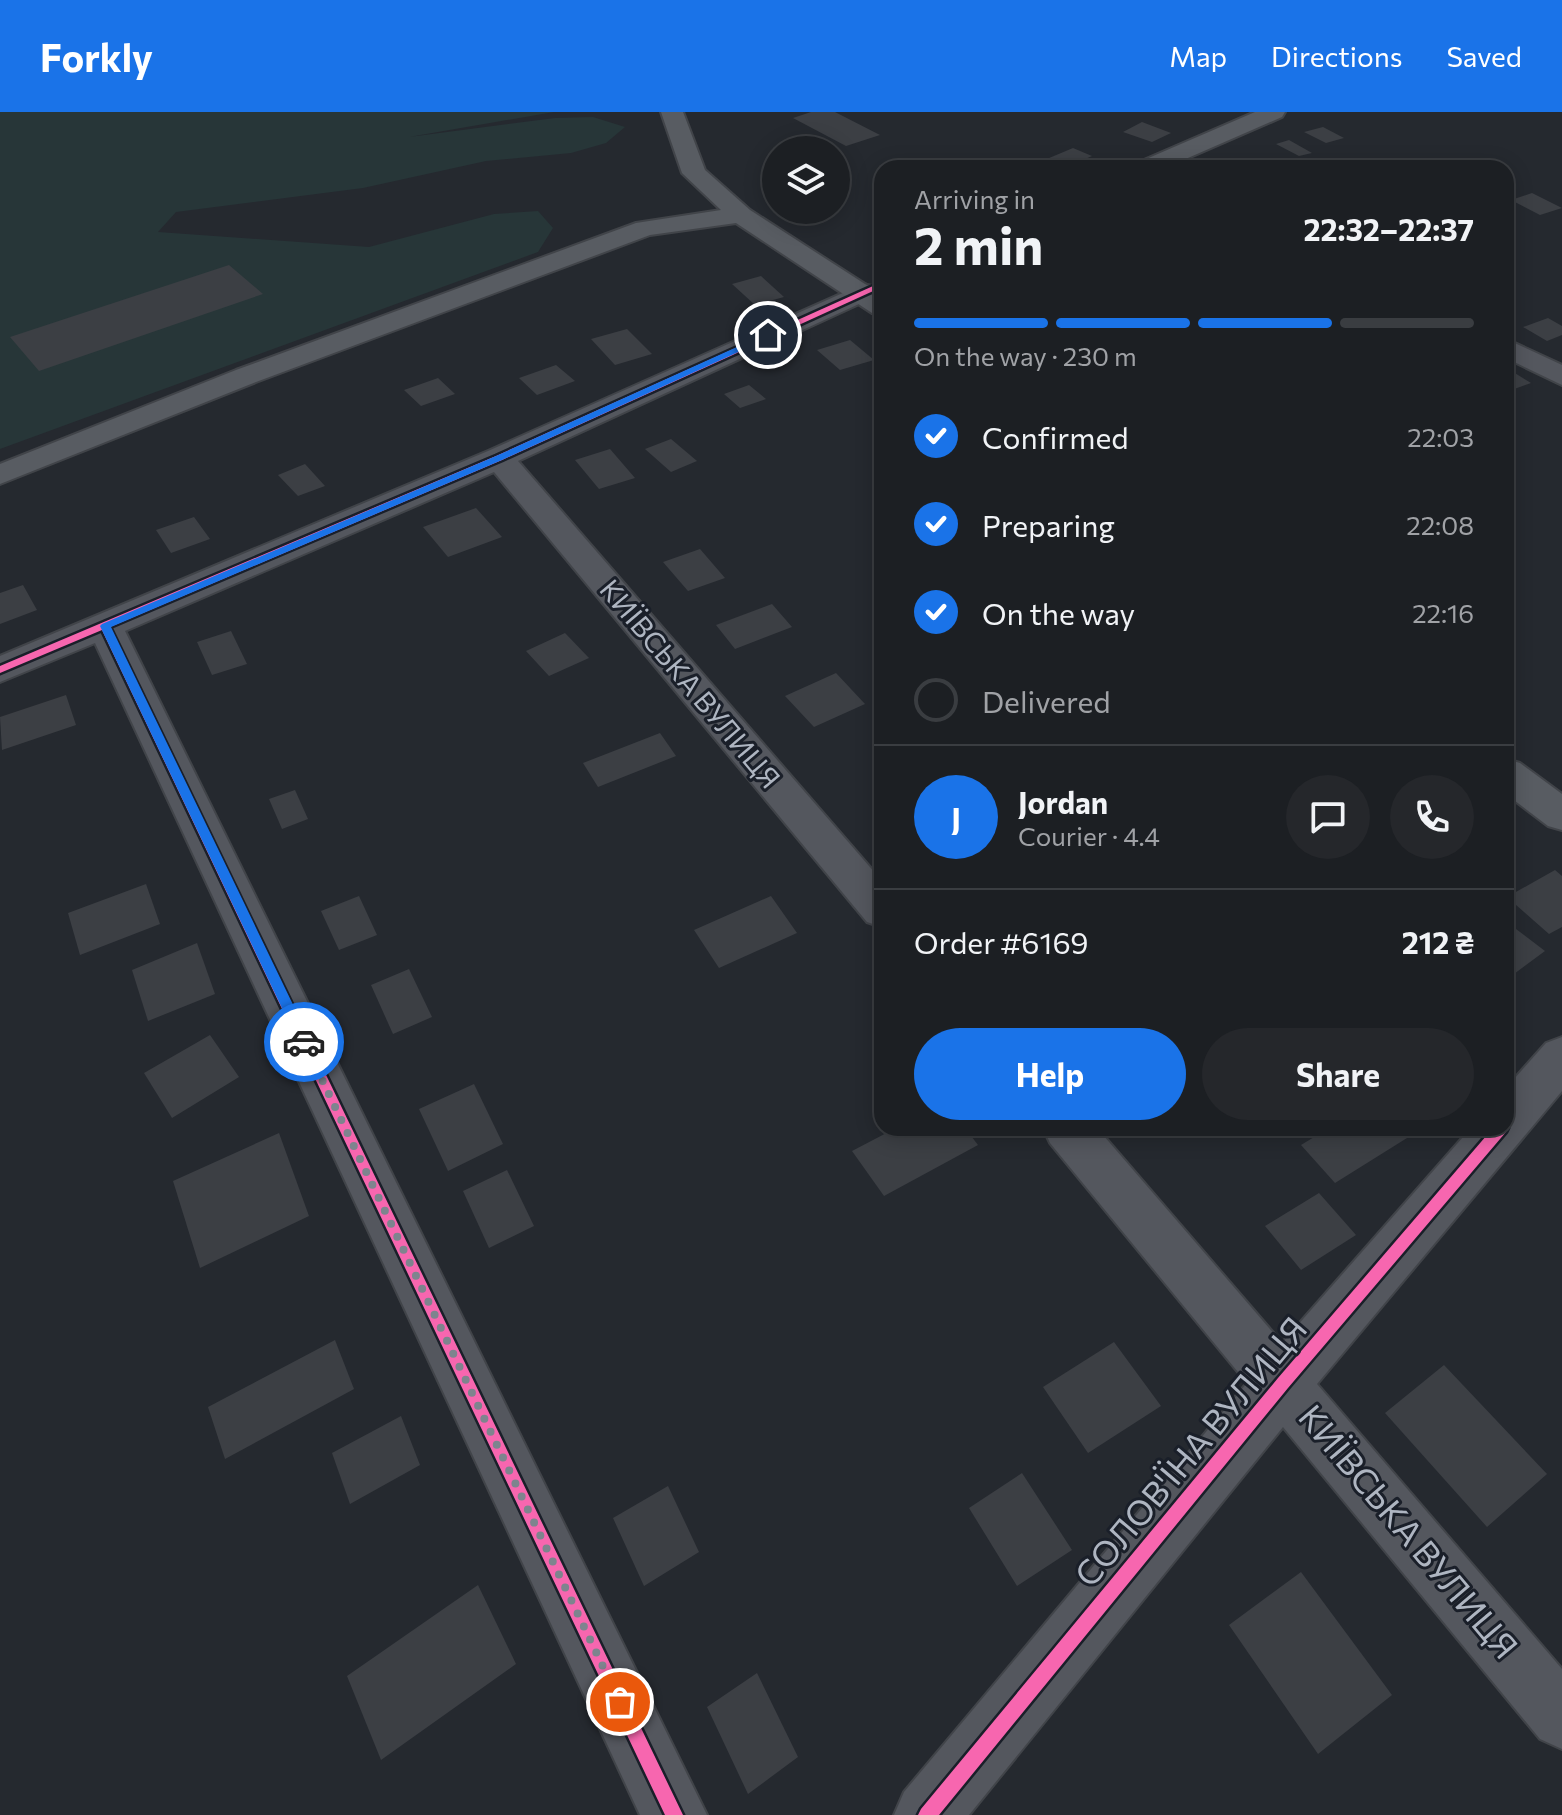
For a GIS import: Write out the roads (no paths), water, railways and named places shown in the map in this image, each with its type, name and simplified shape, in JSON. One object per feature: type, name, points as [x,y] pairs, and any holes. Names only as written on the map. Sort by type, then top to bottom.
[{"type":"street","points":[[672,112],[694,173],[741,215],[874,293]]},
{"type":"street","points":[[1167,160],[1274,112]]},
{"type":"street","points":[[0,475],[246,376],[645,228],[741,215]]},
{"type":"street","points":[[0,670],[874,295]]},
{"type":"street","points":[[1514,351],[1562,376]]},
{"type":"street","name":"КИЇВСЬКА ВУЛИЦЯ","points":[[499,458],[874,901]]},
{"type":"street","points":[[105,626],[674,1815]]},
{"type":"street","points":[[1514,779],[1562,815]]},
{"type":"street","points":[[1514,1114],[1562,1057]]},
{"type":"street","name":"КИЇВСЬКА ВУЛИЦЯ","points":[[1074,1136],[1562,1717]]},
{"type":"street","name":"СОЛОВ'ЇНА ВУЛИЦЯ","points":[[927,1815],[1283,1383],[1494,1136]]}]
